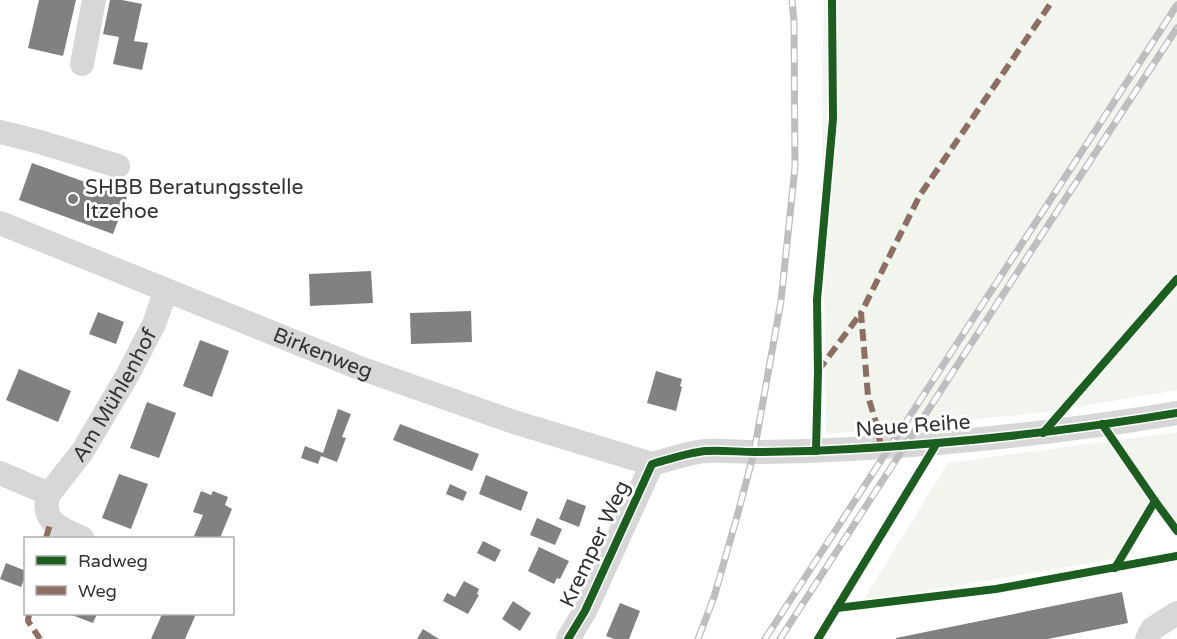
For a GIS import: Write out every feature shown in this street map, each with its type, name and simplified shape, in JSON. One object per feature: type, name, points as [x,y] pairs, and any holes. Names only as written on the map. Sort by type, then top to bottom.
[{"type":"street","points":[[82,64],[94,0]]},
{"type":"street","points":[[0,132],[118,166]]},
{"type":"street","name":"Birkenweg","points":[[0,223],[368,371],[513,422],[652,464]]},
{"type":"street","name":"Am Mühlenhof","points":[[49,494],[82,452],[127,376],[154,324],[166,290]]},
{"type":"street","name":"Neue Reihe","points":[[652,464],[707,451],[816,451],[937,443],[1043,433],[1177,413]]},
{"type":"street","name":"Kremper Weg","points":[[568,639],[585,611],[652,464]]},
{"type":"street","points":[[0,473],[49,494],[47,508],[51,521],[61,529],[80,537]]},
{"type":"street","points":[[1147,639],[1152,629],[1177,613]]},
{"type":"shaded area","points":[[824,0],[1177,0],[1177,390],[1048,412],[826,434],[822,89]]},
{"type":"shaded area","points":[[1177,432],[1177,524],[1154,496],[1115,559],[862,602],[948,463]]},
{"type":"building","points":[[39,0],[76,0],[63,56],[28,48]]},
{"type":"building","points":[[110,0],[142,4],[134,41],[148,43],[142,70],[113,64],[119,37],[103,34]]},
{"type":"building","name":"SHBB Beratungsstelle Itzehoe","points":[[32,163],[127,197],[113,234],[19,200]]},
{"type":"building","points":[[371,271],[373,303],[310,306],[309,274]]},
{"type":"building","points":[[471,311],[472,342],[411,344],[410,313]]},
{"type":"building","points":[[98,312],[124,322],[116,344],[89,334]]},
{"type":"building","points":[[200,340],[229,351],[212,397],[183,386]]},
{"type":"building","points":[[19,369],[71,391],[58,422],[6,400]]},
{"type":"building","points":[[656,371],[682,379],[676,411],[647,403]]},
{"type":"building","points":[[147,402],[176,413],[159,458],[130,448]]},
{"type":"building","points":[[338,409],[351,414],[342,437],[346,438],[337,462],[321,456],[318,464],[301,458],[305,446],[323,453]]},
{"type":"building","points":[[400,424],[479,454],[472,471],[393,440]]},
{"type":"building","points":[[119,474],[148,484],[131,529],[102,518]]},
{"type":"building","points":[[486,475],[528,492],[521,511],[479,494]]},
{"type":"building","points":[[450,484],[467,492],[463,501],[446,494]]},
{"type":"building","points":[[201,491],[211,495],[213,491],[228,497],[225,505],[232,509],[220,537],[194,536],[203,515],[193,512]]},
{"type":"building","points":[[567,499],[586,506],[579,527],[559,519]]},
{"type":"building","points":[[537,518],[562,529],[555,545],[530,535]]},
{"type":"building","points":[[483,541],[501,550],[495,562],[477,553]]},
{"type":"building","points":[[539,547],[569,561],[560,579],[557,578],[554,584],[528,571]]},
{"type":"building","points":[[6,563],[24,570],[21,587],[0,579]]},
{"type":"building","points":[[464,581],[479,589],[477,594],[479,595],[468,614],[443,601],[447,593],[455,597]]},
{"type":"building","points":[[1122,592],[1128,623],[1048,639],[896,639],[896,638]]},
{"type":"building","points":[[513,601],[531,613],[520,631],[502,619]]},
{"type":"building","points":[[620,603],[640,611],[629,639],[614,639],[606,636]]},
{"type":"building","points":[[72,615],[97,615],[93,623]]},
{"type":"building","points":[[162,615],[196,615],[185,639],[151,639]]},
{"type":"building","points":[[423,629],[439,639],[417,639]]},
{"type":"railway","points":[[698,639],[714,597],[754,452],[781,301],[795,167],[792,0]]},
{"type":"railway","points":[[765,639],[1177,5]]},
{"type":"railway","points":[[780,639],[1177,28]]},
{"type":"marked path","points":[[881,447],[868,396],[861,313],[920,195],[1053,0]]},
{"type":"marked path","points":[[818,371],[861,313]]},
{"type":"marked path","points":[[46,537],[51,521]]},
{"type":"marked path","points":[[29,615],[28,621],[40,639]]},
{"type":"cycle path","points":[[816,451],[817,300],[833,119],[832,0]]},
{"type":"cycle path","points":[[1043,433],[1177,279]]},
{"type":"cycle path","points":[[568,639],[585,611],[652,464],[705,451],[803,451],[933,443],[1055,431],[1177,413]]},
{"type":"cycle path","points":[[1102,424],[1177,531]]},
{"type":"cycle path","points":[[818,639],[937,443]]},
{"type":"cycle path","points":[[1115,568],[1155,501]]},
{"type":"cycle path","points":[[837,608],[996,589],[1177,556]]},
{"type":"place","name":"SHBB Beratungsstelle Itzehoe","points":[[73,199]]}]
